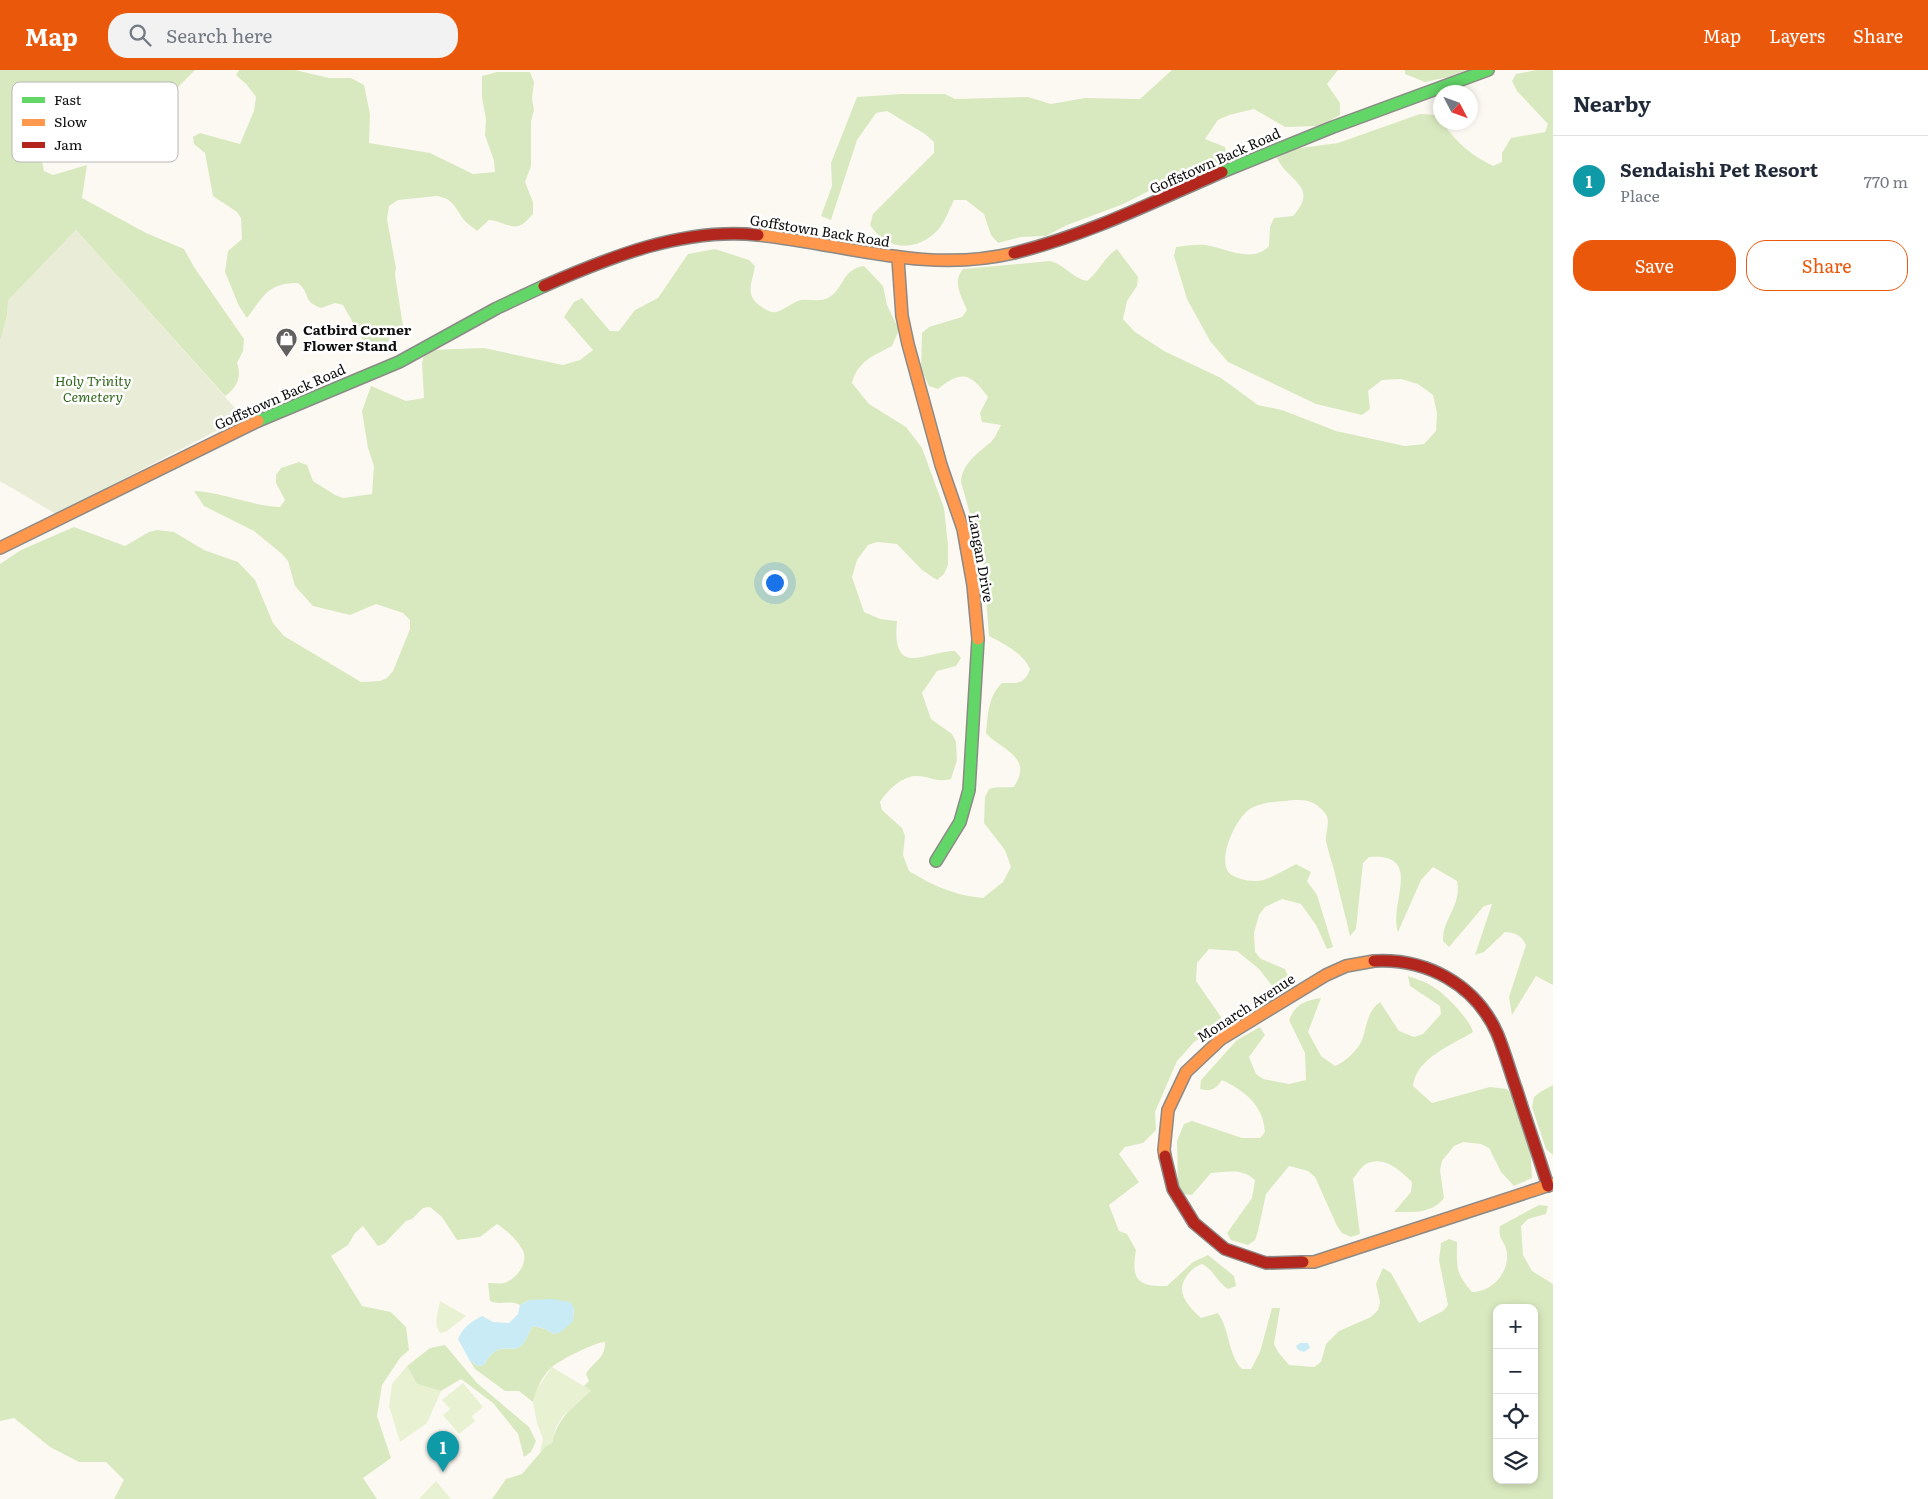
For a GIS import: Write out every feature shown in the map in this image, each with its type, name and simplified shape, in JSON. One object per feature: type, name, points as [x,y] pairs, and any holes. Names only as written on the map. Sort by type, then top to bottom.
[{"type":"street","name":"Goffstown Back Road","points":[[0,548],[259,421],[403,360],[531,291],[622,256],[686,238],[739,233],[768,236],[898,259],[923,261],[969,260],[998,256],[1072,238],[1135,213],[1240,164],[1488,70]]},
{"type":"street","name":"Langan Drive","points":[[898,259],[902,316],[915,373],[941,465],[963,529],[973,587],[978,643],[971,777],[968,796],[959,826],[936,862]]},
{"type":"street","name":"Monarch Avenue","points":[[1404,961],[1429,968],[1452,980],[1476,1000],[1489,1016],[1498,1035],[1551,1185],[1314,1262],[1284,1265],[1264,1264],[1239,1257],[1217,1244],[1201,1232],[1188,1216],[1173,1190],[1167,1171],[1164,1151],[1165,1120],[1173,1096],[1184,1074],[1197,1058],[1216,1042],[1333,972],[1362,962],[1404,961]]},
{"type":"green space","points":[[0,70],[195,70],[178,87],[178,82],[12,82],[12,162],[42,162],[44,171],[53,175],[87,165],[82,198],[146,233],[184,249],[194,267],[244,339],[243,351],[237,363],[239,377],[233,389],[225,396],[76,230],[9,300],[0,342]]},
{"type":"green space","points":[[239,70],[295,70],[329,78],[351,78],[364,85],[370,114],[369,143],[430,153],[473,174],[495,172],[494,161],[485,135],[486,119],[482,98],[482,76],[497,72],[530,72],[534,82],[532,99],[534,110],[531,121],[531,166],[525,182],[533,202],[533,214],[524,223],[517,226],[509,226],[489,220],[477,231],[465,221],[451,202],[443,197],[398,200],[389,206],[387,219],[396,268],[395,275],[403,326],[396,327],[385,347],[379,351],[365,344],[343,305],[335,303],[321,308],[311,303],[298,283],[279,285],[267,292],[247,318],[239,306],[225,272],[228,251],[242,239],[241,218],[237,212],[213,196],[205,153],[194,144],[193,137],[200,133],[240,144],[254,111],[256,97],[236,75]]},
{"type":"green space","points":[[1172,70],[1338,70],[1327,84],[1340,103],[1340,115],[1320,126],[1285,127],[1254,109],[1229,115],[1218,120],[1205,139],[1225,147],[1227,159],[1220,168],[1210,174],[1173,179],[1121,205],[1067,225],[1046,236],[1021,237],[998,243],[991,235],[984,214],[966,200],[954,200],[937,231],[919,243],[901,246],[884,240],[870,225],[873,214],[934,153],[934,142],[925,134],[887,111],[876,113],[857,140],[831,220],[821,216],[832,186],[831,163],[857,97],[945,94],[955,99],[1028,97],[1051,104],[1085,98],[1140,99]]},
{"type":"green space","points":[[1405,70],[1467,70],[1448,77],[1425,82],[1405,74]]},
{"type":"green space","points":[[1537,70],[1553,70],[1553,985],[1536,976],[1512,1015],[1509,997],[1526,945],[1518,935],[1505,932],[1484,952],[1475,955],[1492,904],[1484,906],[1449,947],[1443,941],[1445,926],[1457,898],[1457,881],[1433,867],[1421,880],[1398,932],[1396,921],[1401,882],[1400,871],[1396,863],[1386,858],[1369,857],[1363,863],[1356,929],[1350,936],[1326,841],[1328,818],[1326,815],[1316,805],[1302,800],[1268,803],[1254,807],[1239,821],[1230,839],[1225,858],[1229,873],[1241,879],[1259,881],[1270,878],[1296,864],[1311,872],[1307,881],[1317,895],[1333,947],[1327,949],[1316,925],[1301,904],[1282,899],[1265,907],[1259,915],[1254,933],[1255,952],[1261,959],[1285,969],[1289,978],[1276,991],[1259,969],[1237,951],[1209,949],[1197,963],[1196,981],[1221,1017],[1218,1026],[1194,1042],[1177,1061],[1155,1112],[1156,1130],[1143,1143],[1125,1147],[1119,1154],[1139,1182],[1109,1205],[1119,1231],[1127,1234],[1136,1250],[1136,1274],[1143,1283],[1167,1286],[1193,1262],[1208,1255],[1234,1276],[1236,1286],[1228,1289],[1202,1264],[1189,1272],[1182,1289],[1188,1304],[1201,1318],[1218,1313],[1225,1327],[1234,1357],[1242,1369],[1251,1369],[1260,1352],[1272,1308],[1280,1308],[1274,1344],[1289,1365],[1314,1367],[1321,1362],[1326,1344],[1339,1331],[1371,1317],[1378,1310],[1380,1302],[1376,1284],[1383,1268],[1391,1273],[1419,1323],[1443,1311],[1448,1305],[1439,1260],[1441,1243],[1449,1239],[1457,1242],[1458,1269],[1466,1285],[1472,1292],[1487,1288],[1499,1278],[1506,1264],[1506,1248],[1500,1236],[1500,1226],[1539,1205],[1548,1206],[1546,1214],[1528,1219],[1521,1226],[1523,1255],[1532,1271],[1553,1284],[1553,1499],[492,1499],[506,1479],[522,1474],[545,1447],[552,1443],[562,1419],[591,1391],[584,1386],[589,1381],[586,1374],[603,1353],[605,1342],[578,1352],[552,1367],[540,1383],[533,1402],[519,1391],[505,1391],[475,1369],[470,1361],[478,1366],[484,1365],[495,1351],[519,1347],[523,1344],[533,1326],[554,1334],[573,1321],[574,1308],[529,1300],[520,1305],[490,1301],[488,1283],[504,1283],[509,1281],[521,1269],[524,1254],[520,1245],[497,1224],[480,1237],[457,1240],[442,1217],[430,1207],[423,1208],[412,1219],[406,1221],[385,1243],[378,1246],[363,1226],[355,1233],[348,1245],[331,1256],[362,1306],[391,1312],[406,1327],[409,1350],[400,1358],[382,1385],[377,1416],[391,1458],[363,1478],[377,1499],[114,1499],[124,1480],[106,1462],[79,1462],[50,1447],[14,1418],[0,1421],[0,564],[21,550],[74,527],[125,546],[149,532],[157,530],[174,532],[204,550],[238,562],[255,580],[273,623],[284,636],[361,682],[380,681],[387,678],[393,671],[410,629],[410,620],[403,613],[376,604],[350,615],[313,606],[295,586],[288,561],[282,554],[254,531],[204,506],[194,491],[280,507],[285,500],[276,483],[276,475],[281,468],[299,462],[307,465],[313,481],[335,495],[343,498],[372,494],[374,466],[368,448],[362,411],[371,386],[406,401],[424,398],[422,363],[424,355],[431,350],[484,348],[563,365],[580,360],[593,350],[564,317],[574,302],[582,298],[610,331],[619,331],[635,310],[658,298],[688,254],[715,249],[749,260],[755,266],[751,294],[756,303],[770,312],[779,311],[801,300],[828,298],[837,290],[851,271],[864,266],[883,286],[887,305],[899,330],[892,346],[862,364],[852,383],[869,404],[906,427],[922,448],[944,508],[948,565],[944,574],[937,580],[922,570],[897,544],[877,542],[868,545],[857,560],[852,577],[864,612],[880,619],[897,621],[897,643],[905,656],[915,658],[955,651],[961,658],[956,666],[937,671],[922,693],[931,719],[952,734],[956,742],[957,760],[951,779],[910,777],[895,785],[880,802],[882,810],[902,828],[905,836],[903,855],[909,871],[944,889],[962,895],[983,898],[1003,882],[1011,867],[1005,850],[984,823],[985,797],[989,789],[1014,787],[1020,772],[1020,766],[1013,755],[986,733],[988,713],[991,700],[997,688],[1002,683],[1019,682],[1025,678],[1030,669],[1023,658],[989,636],[983,560],[961,482],[964,469],[976,454],[992,440],[1001,425],[982,422],[980,413],[988,397],[971,379],[960,377],[953,379],[938,389],[929,386],[921,369],[922,333],[929,327],[962,317],[967,310],[958,284],[958,279],[963,269],[1050,261],[1087,281],[1112,252],[1117,249],[1138,277],[1137,286],[1127,301],[1123,319],[1135,332],[1164,351],[1221,378],[1258,405],[1282,410],[1336,431],[1405,446],[1424,444],[1436,431],[1437,413],[1433,395],[1418,384],[1401,379],[1382,380],[1368,391],[1370,409],[1362,415],[1316,404],[1228,362],[1210,341],[1187,299],[1174,256],[1176,247],[1205,245],[1247,254],[1255,254],[1262,251],[1269,246],[1270,227],[1274,218],[1293,216],[1303,198],[1299,184],[1277,158],[1293,149],[1338,143],[1420,114],[1433,115],[1433,130],[1448,130],[1459,143],[1485,162],[1493,166],[1502,162],[1502,153],[1511,138],[1545,132],[1548,124],[1517,91],[1512,81],[1516,74]]},
{"type":"green space","name":"Holy Trinity Cemetery","points":[[76,230],[243,417],[56,514],[0,481],[0,342],[7,316],[8,300]]},
{"type":"green space","points":[[1408,976],[1424,982],[1441,992],[1469,1022],[1473,1032],[1436,1053],[1428,1060],[1416,1076],[1413,1086],[1432,1103],[1490,1087],[1507,1089],[1520,1109],[1524,1120],[1531,1154],[1532,1178],[1514,1186],[1501,1172],[1489,1148],[1481,1144],[1463,1142],[1454,1146],[1442,1161],[1440,1170],[1444,1198],[1434,1207],[1421,1211],[1394,1212],[1411,1192],[1412,1182],[1397,1169],[1386,1163],[1380,1161],[1366,1164],[1353,1179],[1360,1234],[1351,1237],[1342,1233],[1337,1226],[1315,1177],[1308,1171],[1289,1166],[1266,1194],[1255,1240],[1248,1245],[1231,1240],[1227,1233],[1252,1198],[1255,1180],[1240,1172],[1211,1173],[1192,1195],[1183,1194],[1178,1187],[1177,1141],[1184,1124],[1192,1121],[1242,1138],[1260,1138],[1265,1132],[1264,1122],[1257,1107],[1238,1089],[1222,1080],[1213,1089],[1200,1089],[1201,1080],[1237,1040],[1260,1027],[1265,1035],[1249,1057],[1256,1074],[1263,1079],[1289,1084],[1306,1080],[1305,1053],[1289,1020],[1301,1004],[1315,999],[1321,998],[1308,1032],[1321,1056],[1335,1066],[1347,1059],[1358,1048],[1370,1014],[1380,1002],[1399,1031],[1414,1037],[1423,1034],[1441,1014],[1440,1006],[1410,986]]},
{"type":"green space","points":[[1553,1085],[1553,1155],[1546,1149],[1532,1107],[1534,1097]]},
{"type":"green space","points":[[440,1301],[466,1316],[447,1331],[441,1333],[436,1323]]},
{"type":"green space","points":[[445,1345],[477,1383],[529,1427],[536,1441],[531,1452],[524,1457],[518,1434],[493,1403],[461,1379],[441,1391],[417,1384],[407,1366],[430,1348]]},
{"type":"green space","points":[[407,1366],[417,1384],[441,1391],[427,1423],[400,1442],[389,1406],[392,1384]]},
{"type":"green space","points":[[552,1367],[592,1391],[563,1416],[556,1427],[552,1443],[540,1452],[543,1439],[537,1423],[533,1402],[536,1390]]},
{"type":"green space","points":[[463,1383],[483,1407],[472,1416],[475,1421],[459,1434],[443,1415],[450,1409],[442,1400]]},
{"type":"green space","points":[[436,1481],[451,1499],[419,1499]]},
{"type":"water","points":[[551,1299],[570,1302],[574,1308],[573,1321],[561,1332],[554,1334],[533,1326],[523,1344],[519,1347],[495,1351],[484,1365],[478,1366],[470,1361],[458,1339],[462,1331],[471,1323],[482,1316],[493,1322],[509,1323],[518,1314],[520,1305],[529,1300]]},
{"type":"water","points":[[1300,1343],[1308,1343],[1310,1348],[1304,1352],[1298,1350],[1296,1346]]},
{"type":"traffic: fast","points":[[1222,172],[1333,127],[1488,70]]},
{"type":"traffic: fast","points":[[258,421],[399,362],[497,308],[544,286]]},
{"type":"traffic: fast","points":[[936,861],[960,822],[969,790],[978,639]]},
{"type":"traffic: slow","points":[[758,235],[917,259],[981,259],[1014,253]]},
{"type":"traffic: slow","points":[[898,259],[902,316],[908,344],[941,465],[963,529],[973,585],[978,639]]},
{"type":"traffic: slow","points":[[0,548],[258,421]]},
{"type":"traffic: slow","points":[[1165,1156],[1168,1110],[1186,1072],[1221,1039],[1326,975],[1346,966],[1374,961]]},
{"type":"traffic: slow","points":[[1303,1262],[1314,1262],[1553,1184]]},
{"type":"traffic: jam","points":[[1014,253],[1041,246],[1094,227],[1222,172]]},
{"type":"traffic: jam","points":[[544,286],[621,255],[675,240],[730,234],[758,235]]},
{"type":"traffic: jam","points":[[1374,961],[1412,964],[1447,978],[1462,988],[1488,1016],[1503,1047],[1548,1186]]},
{"type":"traffic: jam","points":[[1165,1156],[1173,1189],[1194,1223],[1225,1249],[1266,1263],[1303,1262]]},
{"type":"place","name":"Catbird Corner Flower Stand","points":[[287,357]]},
{"type":"place","name":"Sendaishi Pet Resort","points":[[443,1472]]}]
